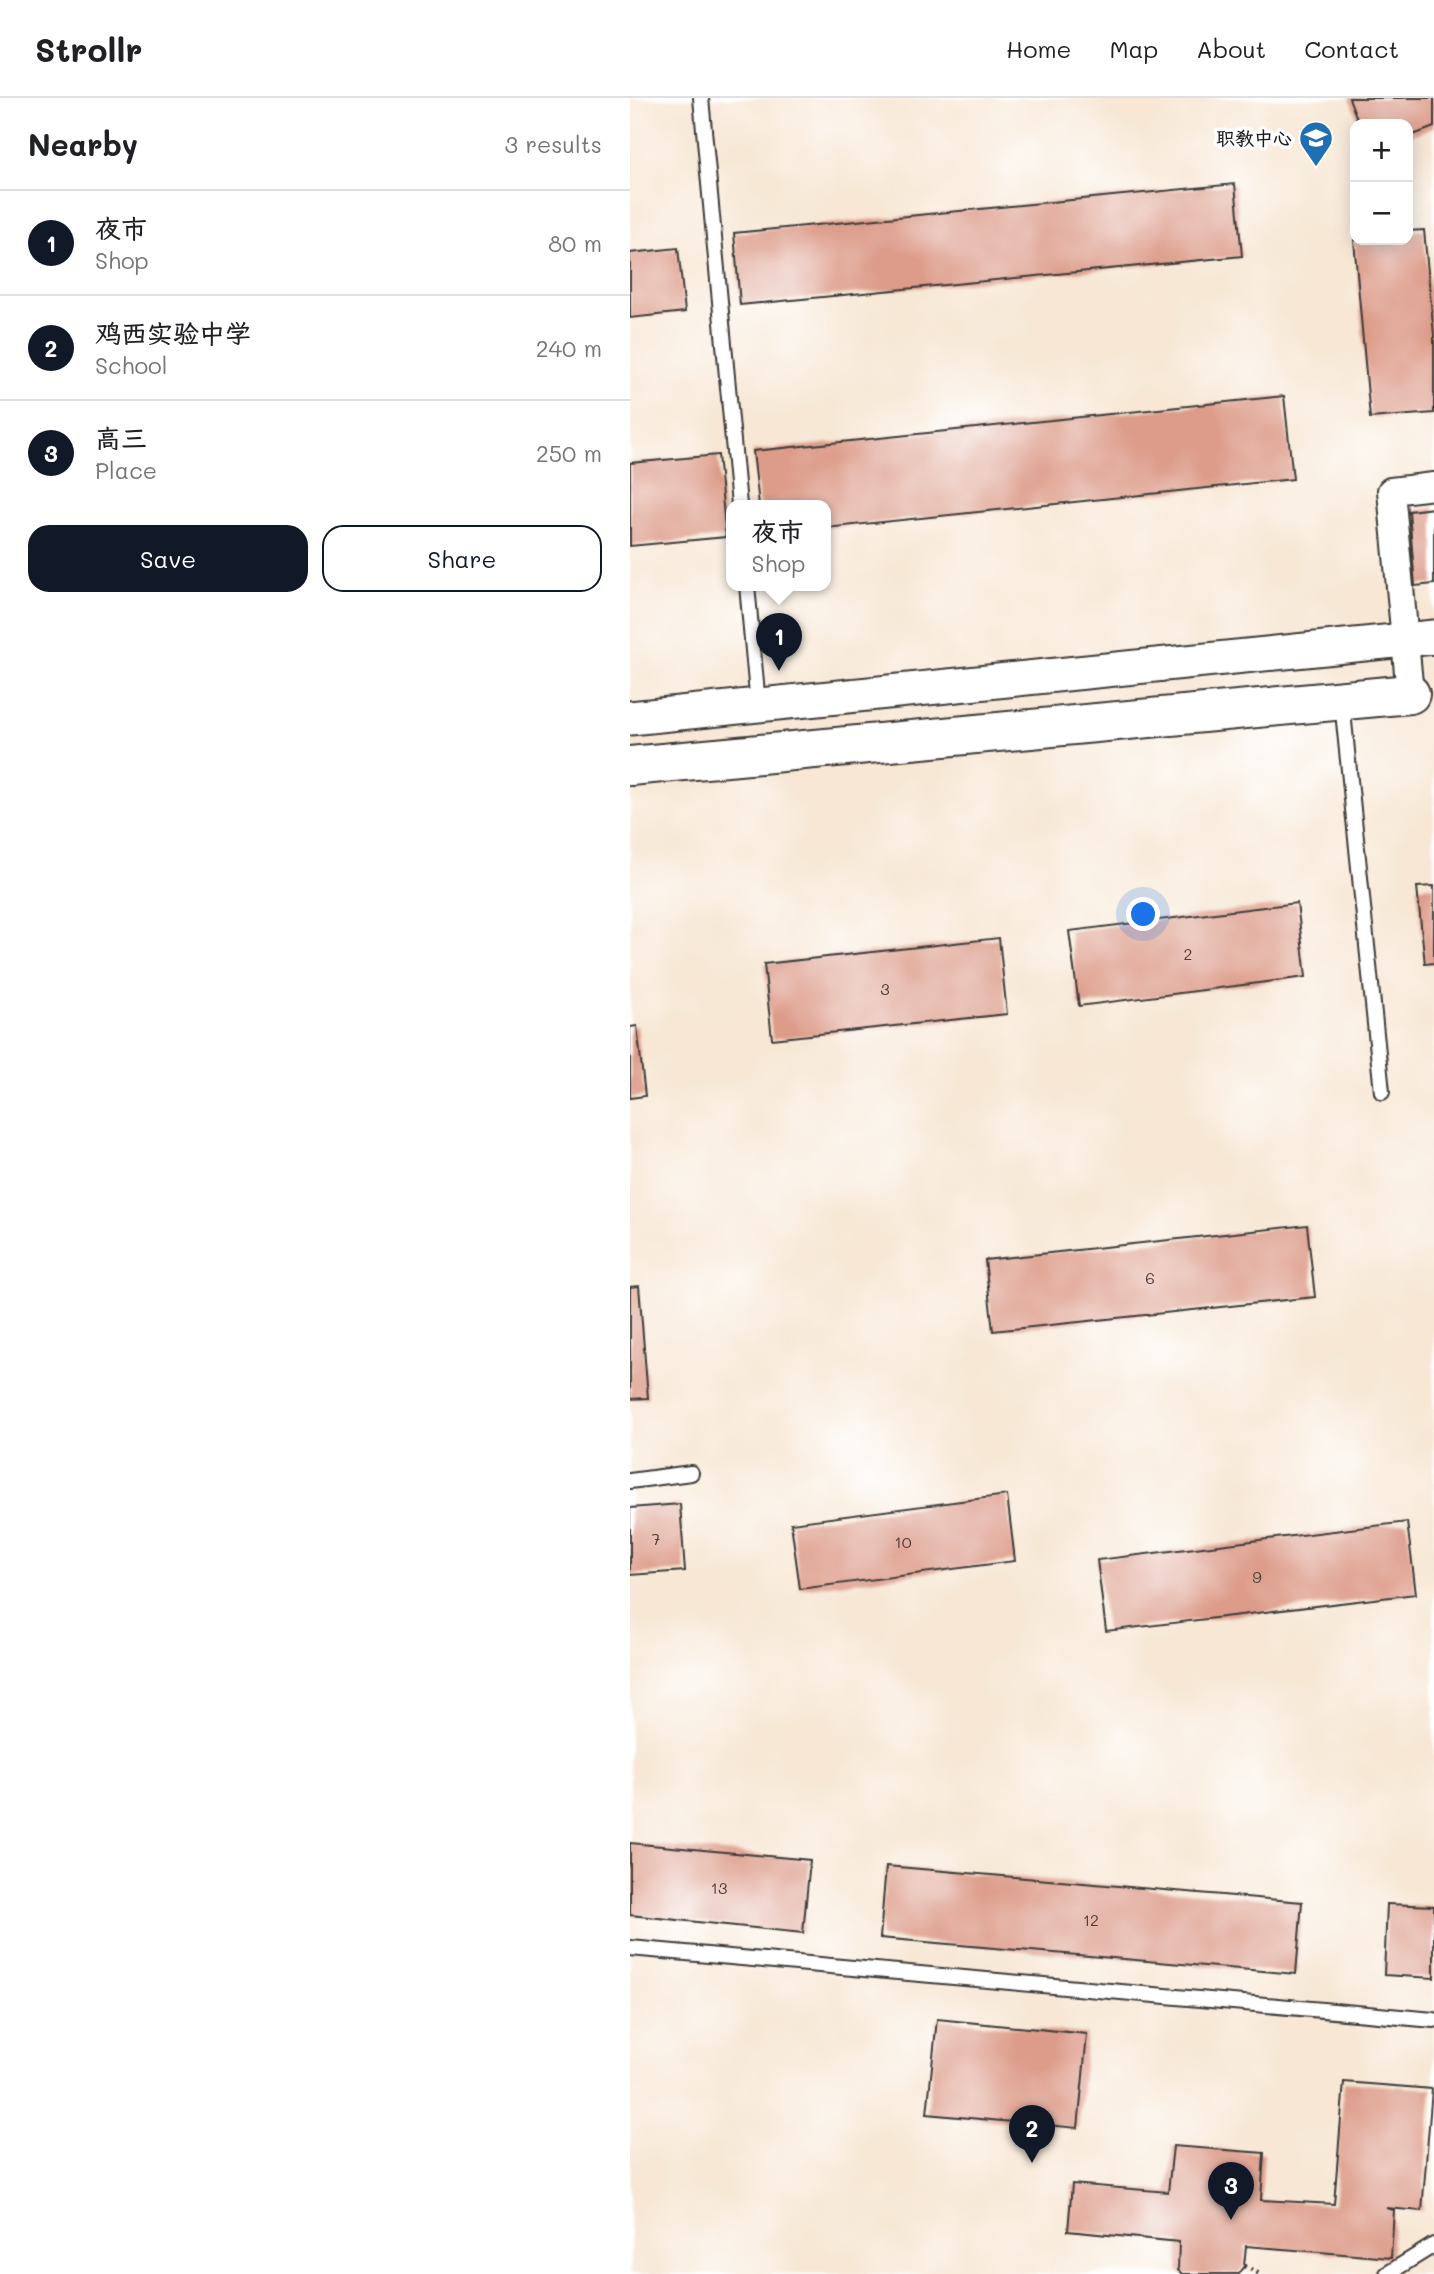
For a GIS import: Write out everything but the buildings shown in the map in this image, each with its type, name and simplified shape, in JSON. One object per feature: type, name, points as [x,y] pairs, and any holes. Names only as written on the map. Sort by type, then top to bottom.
[{"type":"main road","points":[[630,766],[1422,693]]},
{"type":"street","points":[[1422,693],[1419,638],[1391,491],[1434,486]]},
{"type":"street","points":[[630,718],[1419,638]]},
{"type":"lane","points":[[701,98],[739,500]]},
{"type":"lane","points":[[748,591],[758,705]]},
{"type":"lane","points":[[1342,701],[1382,1092]]},
{"type":"lane","points":[[630,1481],[691,1473]]},
{"type":"lane","points":[[630,1948],[1434,2020]]},
{"type":"lane","points":[[1387,2274],[1434,2245]]},
{"type":"path","points":[[1244,2266],[1260,2274]]},
{"type":"place","name":"职教中心","points":[[1316,168]]},
{"type":"place","name":"夜市","points":[[779,671]]},
{"type":"place","name":"鸡西实验中学","points":[[1032,2163]]},
{"type":"place","name":"高三","points":[[1231,2220]]}]
